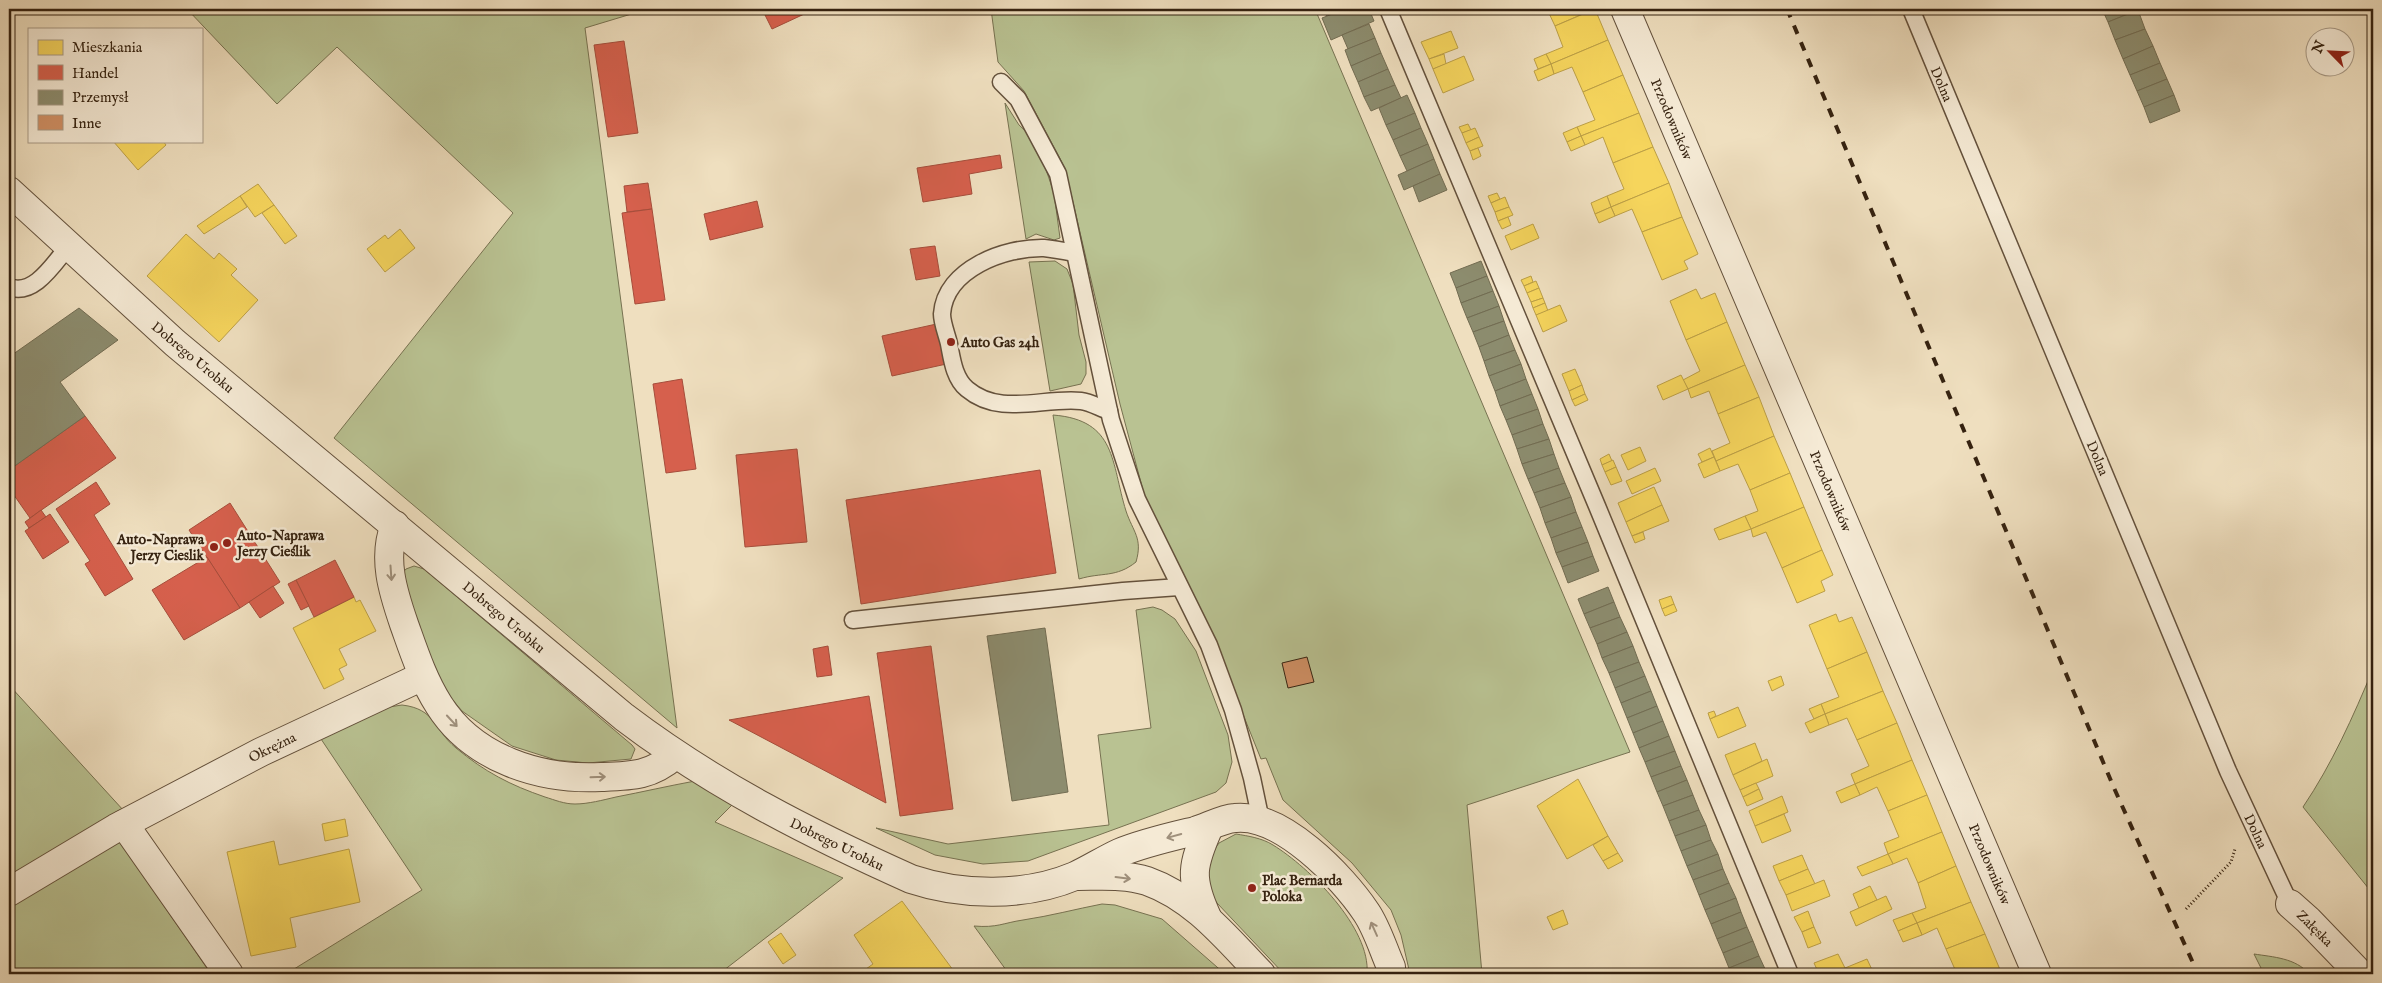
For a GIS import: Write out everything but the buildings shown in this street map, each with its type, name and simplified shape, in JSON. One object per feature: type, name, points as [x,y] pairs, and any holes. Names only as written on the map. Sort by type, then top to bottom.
[{"type":"street","name":"Przodowników","points":[[1625,9],[2037,974]]},
{"type":"street","name":"Dobrego Urobku","points":[[9,191],[174,342],[624,717],[675,755],[751,801],[891,870],[930,885],[965,891],[995,892],[1041,886],[1074,876],[1119,853],[1234,818],[1260,821],[1289,835],[1332,870],[1366,912],[1390,972]]},
{"type":"street","points":[[395,525],[388,542],[392,590],[423,676],[449,719],[465,734],[509,763],[538,773],[558,777],[632,776],[661,768],[675,755]]},
{"type":"street","name":"Okrężna","points":[[9,892],[124,824],[261,752],[423,676]]},
{"type":"street","points":[[124,824],[229,974]]},
{"type":"street","name":"Dobrego Urobku","points":[[1207,917],[1196,894],[1194,876],[1199,850],[1209,827]]},
{"type":"street","name":"Dobrego Urobku","points":[[1074,876],[1107,876],[1145,881],[1175,893],[1207,917],[1261,974]]},
{"type":"street","name":"Załęska","points":[[2290,904],[2360,974]]},
{"type":"lane","points":[[1388,9],[1594,497],[1790,974]]},
{"type":"lane","name":"Dolna","points":[[1911,9],[2224,761],[2290,904]]},
{"type":"lane","points":[[1001,82],[1018,98],[1058,174],[1109,411],[1137,499],[1208,645],[1233,710],[1252,778],[1260,821]]},
{"type":"lane","points":[[9,287],[15,289],[28,286],[39,280],[68,247]]},
{"type":"lane","points":[[1074,253],[1043,248],[1028,250],[981,264],[965,272],[948,293],[942,315],[955,372],[966,388],[978,396],[991,402],[1006,404],[1082,401],[1109,411]]},
{"type":"lane","points":[[853,620],[1123,591],[1179,587]]},
{"type":"path","points":[[2186,910],[2231,862],[2234,856],[2234,849],[2231,843]]},
{"type":"green space","points":[[187,9],[648,9],[585,28],[677,728],[334,438],[513,213],[337,47],[277,104]]},
{"type":"green space","points":[[991,9],[1315,9],[1630,752],[1467,805],[1482,974],[1410,974],[1401,935],[1391,910],[1352,863],[1283,800],[1266,758],[1261,759],[1213,640],[1144,494],[1120,404],[1065,168],[1024,91],[998,62]]},
{"type":"green space","points":[[1005,103],[1019,125],[1033,138],[1041,155],[1054,193],[1060,238],[1054,240],[1036,234],[1026,239]]},
{"type":"green space","points":[[1055,261],[1067,269],[1073,284],[1079,335],[1086,362],[1086,374],[1081,384],[1050,391],[1029,262]]},
{"type":"green space","points":[[1053,415],[1074,419],[1089,425],[1100,435],[1108,447],[1126,511],[1138,541],[1136,562],[1129,567],[1115,573],[1079,579]]},
{"type":"green space","points":[[414,566],[424,569],[632,745],[635,749],[631,759],[588,763],[556,760],[512,746],[462,711],[442,687],[400,576],[406,569]]},
{"type":"green space","points":[[1153,607],[1162,610],[1175,619],[1196,651],[1228,735],[1232,762],[1226,783],[1216,792],[1028,861],[983,864],[935,855],[876,828],[948,844],[1109,825],[1098,735],[1151,728],[1136,610]]},
{"type":"green space","points":[[2373,669],[2373,894],[2303,807],[2341,740]]},
{"type":"green space","points":[[9,685],[124,811],[104,819],[211,974],[9,974]]},
{"type":"green space","points":[[402,705],[413,707],[428,715],[448,741],[488,771],[520,788],[560,802],[590,803],[695,781],[735,802],[715,822],[843,878],[719,974],[286,974],[422,890],[321,739],[389,707]]},
{"type":"green space","points":[[1236,834],[1260,839],[1273,845],[1288,855],[1320,883],[1349,919],[1359,938],[1366,956],[1367,974],[1284,974],[1217,903],[1207,889],[1209,857],[1219,843]]},
{"type":"green space","points":[[1102,904],[1115,905],[1162,919],[1225,974],[1009,974],[974,926],[1000,925]]},
{"type":"green space","points":[[2254,954],[2291,961],[2309,974],[2264,974]]},
{"type":"railway","points":[[1787,9],[2114,788],[2198,974]]},
{"type":"place","name":"Auto Gas 24h","points":[[951,342]]},
{"type":"place","name":"Auto-Naprawa Jerzy Cieślik","points":[[227,543]]},
{"type":"place","name":"Auto-Naprawa Jerzy Cieslik","points":[[214,547]]},
{"type":"place","name":"Plac Bernarda Poloka","points":[[1252,888]]}]
